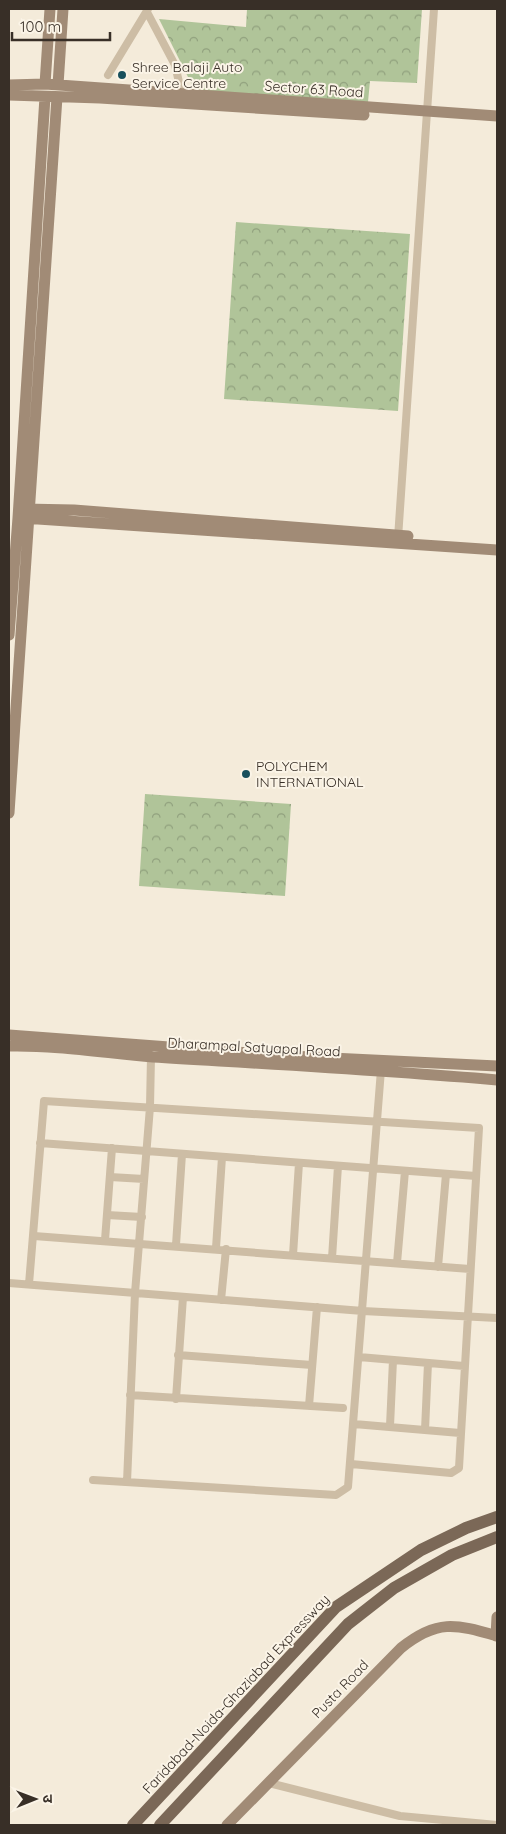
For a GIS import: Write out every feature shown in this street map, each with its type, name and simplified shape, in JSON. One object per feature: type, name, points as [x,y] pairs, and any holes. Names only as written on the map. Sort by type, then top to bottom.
[{"type":"main road","name":"Faridabad-Noida-Ghaziabad Expressway","points":[[133,1825],[336,1607],[421,1550],[466,1528],[497,1517]]},
{"type":"main road","points":[[160,1825],[348,1624],[394,1588],[452,1555],[497,1537]]},
{"type":"street","points":[[45,84],[50,9]]},
{"type":"street","points":[[58,85],[63,9]]},
{"type":"street","points":[[398,540],[434,9]]},
{"type":"street","points":[[108,75],[147,10]]},
{"type":"street","points":[[147,10],[175,65],[182,95]]},
{"type":"street","name":"Sector 63 Road","points":[[9,85],[58,85],[426,115],[497,123]]},
{"type":"street","name":"Sector 63 Road","points":[[9,95],[426,115],[497,116]]},
{"type":"street","points":[[9,813],[44,97]]},
{"type":"street","points":[[9,635],[24,514],[57,97]]},
{"type":"street","points":[[24,514],[142,515],[497,550]]},
{"type":"street","points":[[398,540],[497,542]]},
{"type":"street","name":"Dharampal Satyapal Road","points":[[9,1035],[290,1056],[497,1066]]},
{"type":"street","name":"Dharampal Satyapal Road","points":[[9,1046],[35,1046],[151,1056],[381,1070],[497,1080]]},
{"type":"street","points":[[127,1482],[135,1293],[150,1108],[151,1056]]},
{"type":"street","points":[[93,1480],[336,1495],[348,1487],[381,1070]]},
{"type":"street","points":[[29,1284],[44,1101],[479,1128],[459,1468],[454,1472],[351,1464]]},
{"type":"street","points":[[40,1143],[476,1176]]},
{"type":"street","points":[[105,1240],[112,1148]]},
{"type":"street","points":[[176,1245],[182,1154]]},
{"type":"street","points":[[216,1248],[222,1157]]},
{"type":"street","points":[[293,1255],[299,1163]]},
{"type":"street","points":[[332,1258],[338,1166]]},
{"type":"street","points":[[397,1263],[405,1171]]},
{"type":"street","points":[[438,1267],[446,1174]]},
{"type":"street","points":[[110,1177],[144,1179]]},
{"type":"street","points":[[107,1215],[142,1217]]},
{"type":"street","points":[[34,1236],[140,1242],[470,1269]]},
{"type":"street","points":[[221,1300],[226,1249]]},
{"type":"street","points":[[9,1283],[363,1311],[497,1318]]},
{"type":"street","points":[[176,1399],[183,1297]]},
{"type":"street","points":[[309,1406],[317,1307]]},
{"type":"street","points":[[178,1355],[312,1365]]},
{"type":"street","points":[[359,1357],[464,1366]]},
{"type":"street","points":[[390,1426],[393,1360]]},
{"type":"street","points":[[425,1430],[428,1363]]},
{"type":"street","points":[[130,1395],[343,1408]]},
{"type":"street","points":[[354,1424],[460,1433]]},
{"type":"street","points":[[497,1616],[497,1636]]},
{"type":"street","name":"Pusta Road","points":[[227,1825],[401,1648],[416,1636],[430,1629],[450,1625],[466,1627],[497,1636]]},
{"type":"street","points":[[269,1782],[400,1816],[497,1824]]},
{"type":"green space","points":[[247,9],[422,9],[417,83],[370,81],[368,102],[195,91],[159,19],[246,27]]},
{"type":"green space","points":[[236,222],[410,234],[398,411],[224,399]]},
{"type":"green space","points":[[145,794],[291,804],[285,896],[139,886]]},
{"type":"place","name":"Shree Balaji Auto Service Centre","points":[[122,75]]},
{"type":"place","name":"POLYCHEM INTERNATIONAL","points":[[246,774]]}]
